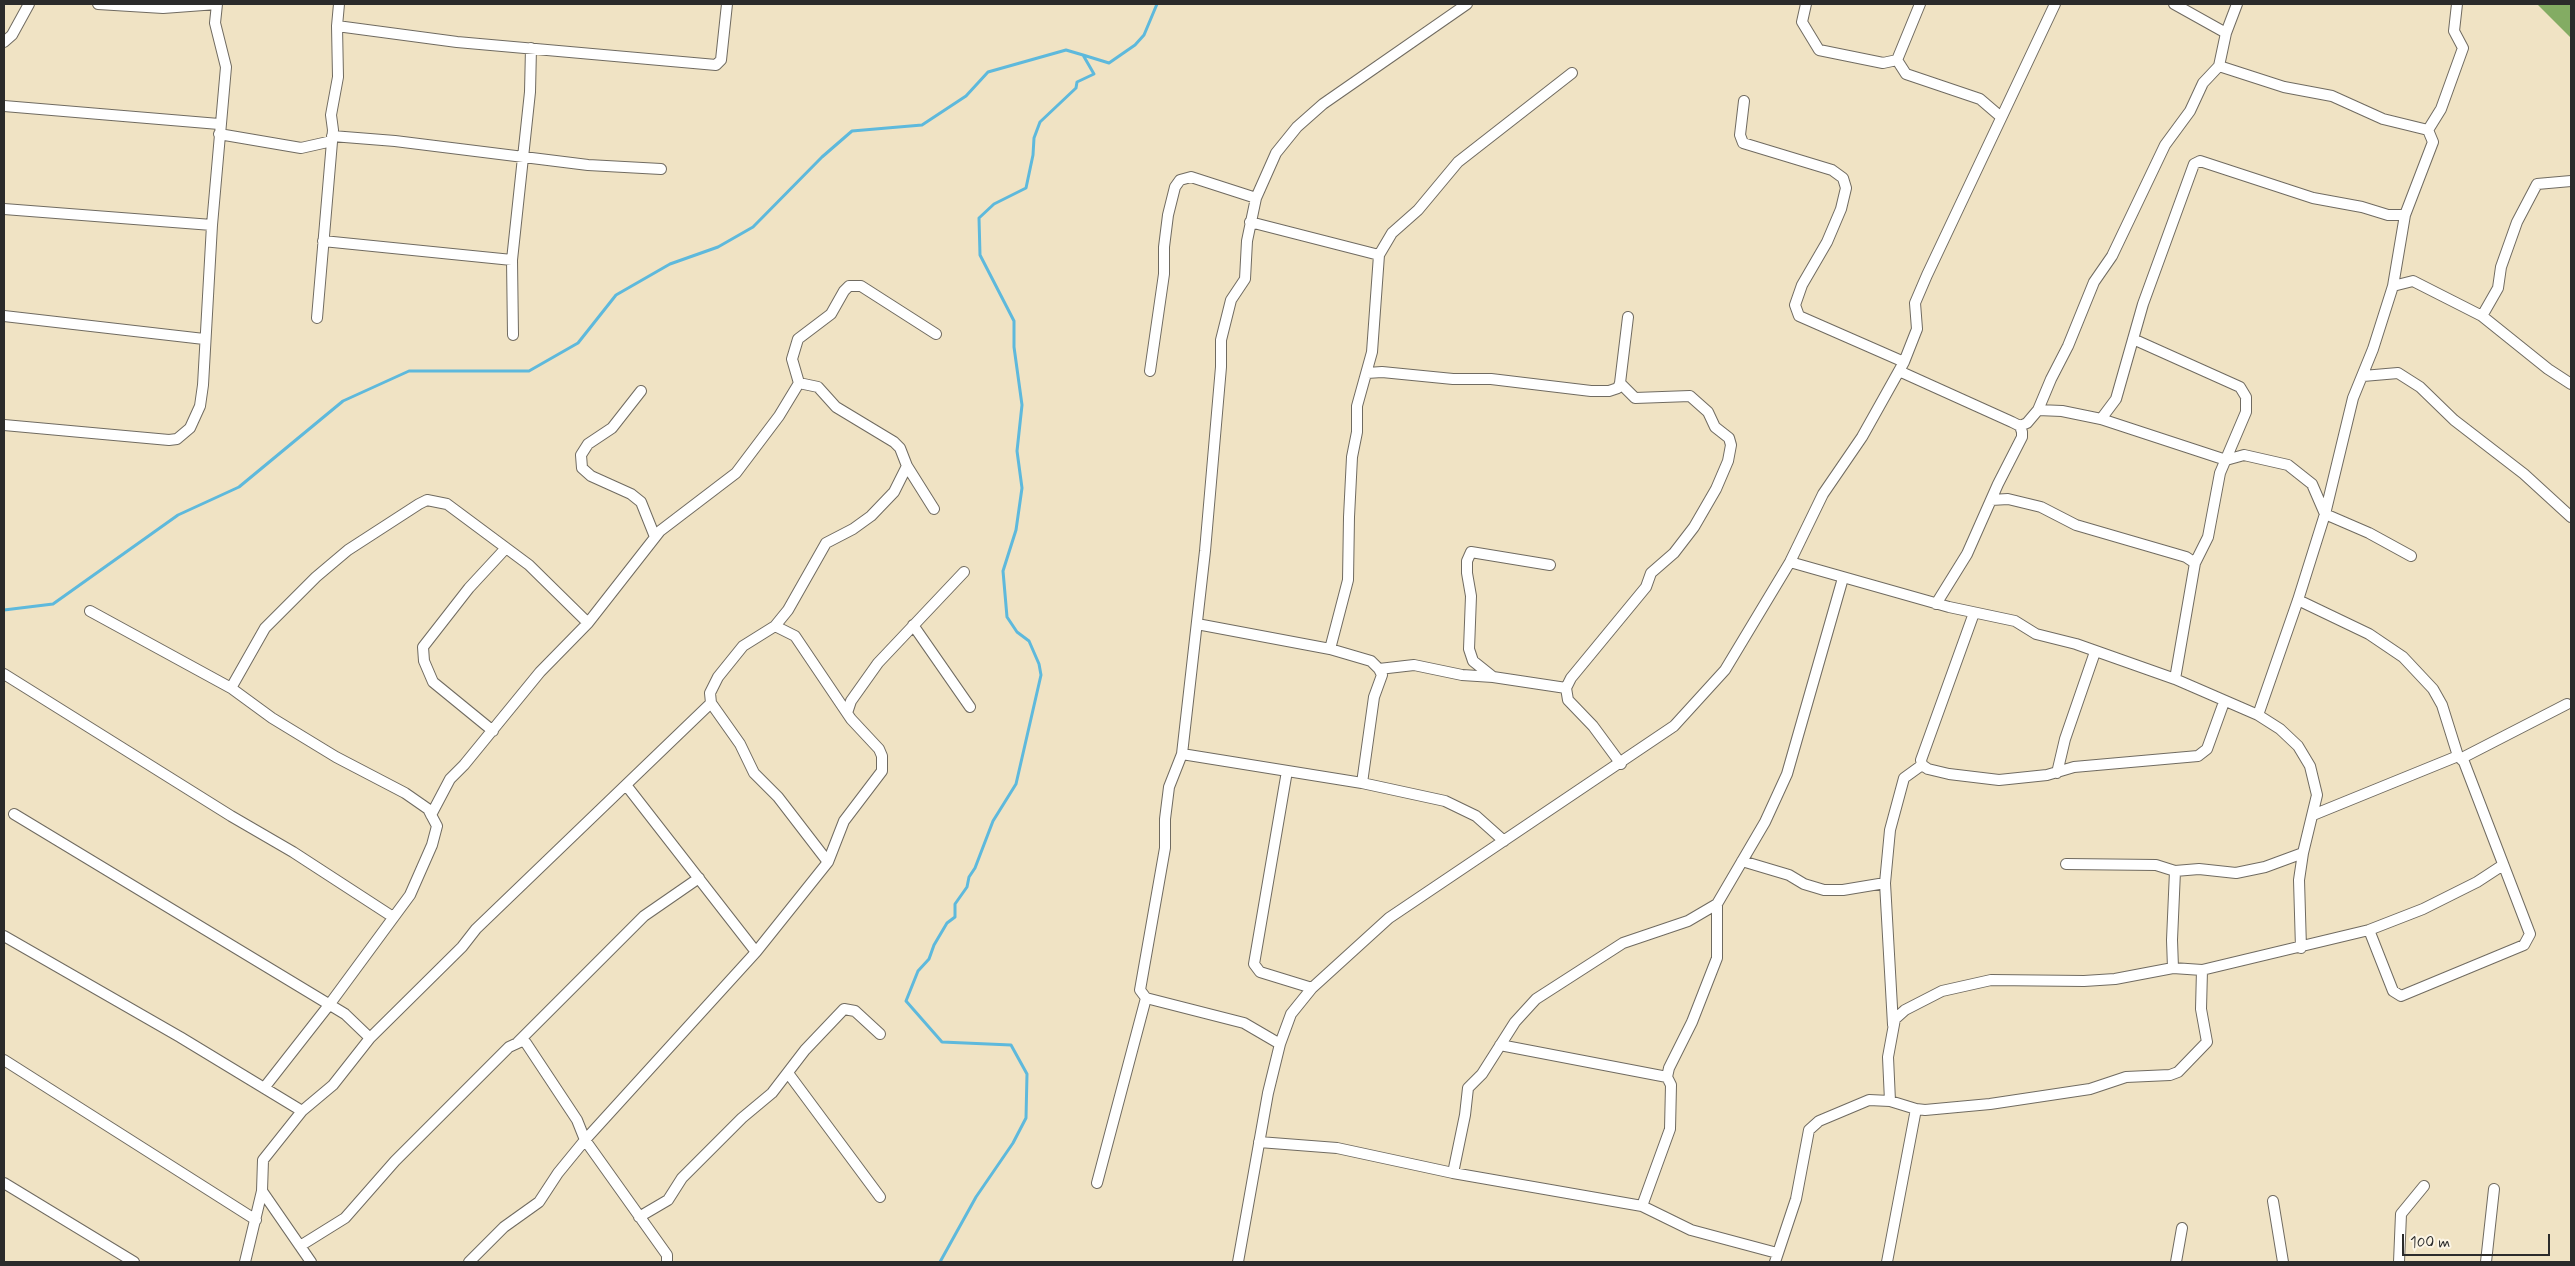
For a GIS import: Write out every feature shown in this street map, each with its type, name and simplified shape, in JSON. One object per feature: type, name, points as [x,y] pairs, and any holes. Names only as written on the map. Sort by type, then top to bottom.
[{"type":"street","points":[[4,42],[12,36],[29,4]]},
{"type":"street","points":[[4,425],[177,439],[190,428],[200,406],[203,385],[204,339],[219,129],[226,66],[215,22],[217,4],[163,8],[98,4]]},
{"type":"street","points":[[317,318],[332,139],[331,115],[338,76],[337,26],[339,4]]},
{"type":"street","points":[[337,26],[457,42],[716,65],[721,60],[727,4]]},
{"type":"street","points":[[1280,1044],[1244,1023],[1146,998],[1140,990],[1164,848],[1169,787],[1182,754],[1197,624],[1221,367],[1221,340],[1231,300],[1245,279],[1250,222],[1256,198],[1276,153],[1297,127],[1323,104],[1467,4]]},
{"type":"street","points":[[1806,4],[1802,22],[1819,50],[1883,63],[1897,60]]},
{"type":"street","points":[[1897,60],[1920,4]]},
{"type":"street","points":[[1238,1262],[1268,1093],[1280,1044],[1292,1014],[1312,988],[1389,918],[1621,764],[1674,726],[1720,677],[1790,562],[1823,494],[1862,437],[1901,366],[1917,329],[1915,304],[2055,4]]},
{"type":"street","points":[[2173,4],[2226,33]]},
{"type":"street","points":[[1744,101],[1740,135],[1743,143],[1832,170],[1843,178],[1846,188],[1842,209],[1827,242],[1802,285],[1795,305],[1799,316],[2020,426],[2027,423],[2038,410],[2068,346],[2094,282],[2112,256],[2165,145],[2190,112],[2204,83],[2219,66],[2226,33],[2238,4]]},
{"type":"street","points":[[2428,130],[2441,109],[2462,48],[2454,31],[2458,4]]},
{"type":"street","points":[[512,335],[512,260],[530,92],[531,48]]},
{"type":"street","points":[[1897,60],[1906,74],[1980,99],[2001,117]]},
{"type":"street","points":[[2219,66],[2284,87],[2332,96],[2383,119],[2428,130]]},
{"type":"street","points":[[1330,649],[1348,580],[1352,457],[1357,432],[1357,406],[1372,352],[1379,255],[1392,233],[1418,210],[1458,162],[1572,73]]},
{"type":"street","points":[[4,106],[219,129],[301,148],[332,139],[588,165],[661,169]]},
{"type":"street","points":[[2258,715],[2298,600],[2325,514],[2353,398],[2393,286],[2405,215],[2433,142],[2428,130]]},
{"type":"street","points":[[2101,420],[2116,399],[2143,304],[2194,164],[2200,161],[2313,198],[2362,207],[2388,215],[2405,215]]},
{"type":"street","points":[[1150,371],[1164,274],[1164,247],[1168,215],[1175,187],[1180,180],[1191,176],[1256,198]]},
{"type":"street","points":[[2482,316],[2498,288],[2500,267],[2517,222],[2537,184],[2571,181]]},
{"type":"street","points":[[4,209],[212,225]]},
{"type":"street","points":[[1250,222],[1379,255]]},
{"type":"street","points":[[324,241],[512,260]]},
{"type":"street","points":[[2393,286],[2413,281],[2482,316],[2571,384]]},
{"type":"street","points":[[431,815],[450,779],[464,766],[540,672],[588,623],[655,537],[736,472],[779,416],[799,383],[792,359],[798,339],[831,314],[844,291],[849,286],[861,286],[936,334]]},
{"type":"street","points":[[4,316],[204,339]]},
{"type":"street","points":[[1367,373],[1382,372],[1453,379],[1491,379],[1591,391],[1609,391],[1618,388],[1620,383],[1628,317]]},
{"type":"street","points":[[2133,339],[2240,388],[2246,397],[2246,412],[2220,473],[2208,537],[2195,563],[2175,679]]},
{"type":"street","points":[[2362,376],[2398,373],[2420,388],[2454,420],[2524,474],[2571,517]]},
{"type":"street","points":[[799,383],[818,387],[836,407],[894,442],[900,448],[907,466],[934,509]]},
{"type":"street","points":[[1620,383],[1635,398],[1690,396],[1697,400],[1708,412],[1716,427],[1729,438],[1731,450],[1716,488],[1694,527],[1674,553],[1651,573],[1646,587],[1571,678],[1566,688],[1568,700],[1593,726],[1621,764]]},
{"type":"street","points":[[641,390],[612,428],[588,444],[581,456],[582,468],[591,476],[630,494],[641,502],[655,537]]},
{"type":"street","points":[[2038,410],[2062,411],[2101,420],[2226,460],[2244,455],[2288,465],[2312,484],[2325,514],[2369,533],[2411,556]]},
{"type":"street","points":[[1936,604],[1967,554],[2022,437],[2020,426]]},
{"type":"street","points":[[828,862],[778,797],[754,773],[740,744],[711,702],[711,688],[743,646],[775,626],[788,610],[826,543],[853,529],[870,516],[894,492],[907,466]]},
{"type":"street","points":[[231,688],[245,660],[265,628],[282,608],[348,550],[427,500],[447,504],[529,565],[588,623]]},
{"type":"street","points":[[1991,500],[2008,500],[2041,507],[2076,524],[2186,557],[2195,563]]},
{"type":"street","points":[[493,731],[433,682],[424,662],[423,648],[469,588],[506,548]]},
{"type":"street","points":[[1494,677],[1473,661],[1469,649],[1471,596],[1467,561],[1471,552],[1550,565]]},
{"type":"street","points":[[1790,562],[1936,604],[2015,620],[2036,634],[2175,679],[2224,702],[2258,715],[2287,735],[2298,746],[2310,766],[2317,795],[2303,853],[2298,900],[2301,948]]},
{"type":"street","points":[[847,713],[850,700],[878,662],[964,572]]},
{"type":"street","points":[[1642,1206],[1670,1129],[1671,1085],[1667,1077],[1716,958],[1718,904],[1765,822],[1787,774],[1843,578]]},
{"type":"street","points":[[2298,600],[2369,634],[2403,657],[2433,689],[2442,705],[2460,757],[2528,927],[2528,940],[2524,945],[2400,996],[2393,991],[2369,930]]},
{"type":"street","points":[[90,611],[231,688],[272,718],[336,757],[405,793],[428,809],[436,826],[432,845],[410,895],[329,1005],[264,1088]]},
{"type":"street","points":[[1974,613],[1921,760],[1922,765],[1928,769],[1948,774],[1999,780],[2057,773],[2074,767],[2202,755],[2207,749],[2224,702]]},
{"type":"street","points":[[1197,624],[1330,649],[1371,661],[1379,669],[1382,676],[1374,697],[1362,783]]},
{"type":"street","points":[[913,625],[970,707]]},
{"type":"street","points":[[469,1262],[504,1227],[539,1202],[558,1173],[585,1140],[756,952],[828,862],[844,821],[877,780],[883,763],[878,749],[847,713],[795,636],[775,626]]},
{"type":"street","points":[[2057,773],[2065,739],[2095,652]]},
{"type":"street","points":[[1379,669],[1414,665],[1462,675],[1494,677],[1566,688]]},
{"type":"street","points":[[4,674],[231,816],[293,852],[393,917]]},
{"type":"street","points":[[245,1262],[262,1192],[263,1160],[302,1111],[333,1086],[370,1038],[462,947],[476,929],[711,702]]},
{"type":"street","points":[[2313,815],[2460,757],[2567,704]]},
{"type":"street","points":[[1182,754],[1362,783],[1436,798],[1459,806],[1476,816],[1504,841]]},
{"type":"street","points":[[1890,1101],[1888,1071],[1893,1027],[1885,883],[1890,830],[1904,778],[1922,765]]},
{"type":"street","points":[[1287,771],[1254,964],[1260,972],[1312,988]]},
{"type":"street","points":[[626,785],[756,952]]},
{"type":"street","points":[[14,814],[345,1014],[370,1038]]},
{"type":"street","points":[[2066,864],[2156,865],[2175,871],[2199,870],[2236,873],[2265,867],[2303,853]]},
{"type":"street","points":[[1742,861],[1789,875],[1804,884],[1824,890],[1843,890],[1885,883]]},
{"type":"street","points":[[1893,1027],[1900,1014],[1920,1001],[1942,991],[1990,980],[2084,981],[2115,979],[2173,968],[2202,970],[2301,948],[2369,930],[2423,910],[2477,882],[2503,865]]},
{"type":"street","points":[[2173,968],[2172,940],[2175,871]]},
{"type":"street","points":[[300,1246],[345,1218],[395,1161],[644,916],[699,878]]},
{"type":"street","points":[[1453,1173],[1465,1115],[1466,1093],[1472,1083],[1482,1074],[1515,1022],[1536,998],[1623,943],[1688,921],[1718,904]]},
{"type":"street","points":[[4,936],[302,1111]]},
{"type":"street","points":[[1259,1142],[1337,1148],[1453,1173],[1642,1206],[1692,1230],[1776,1258],[1796,1199],[1809,1130],[1812,1125],[1859,1103],[1878,1100],[1890,1101],[1916,1109],[1990,1104],[2090,1089],[2126,1078],[2164,1077],[2178,1072],[2207,1042],[2202,1009],[2202,970]]},
{"type":"street","points":[[1097,1183],[1146,998]]},
{"type":"street","points":[[639,1217],[668,1200],[682,1178],[742,1118],[772,1093],[804,1050],[844,1009],[855,1011],[880,1034]]},
{"type":"street","points":[[518,1042],[526,1043],[578,1120],[585,1140],[668,1255],[667,1262]]},
{"type":"street","points":[[1500,1045],[1667,1077]]},
{"type":"street","points":[[4,1060],[256,1220]]},
{"type":"street","points":[[788,1073],[880,1197]]},
{"type":"street","points":[[1887,1262],[1916,1109]]},
{"type":"street","points":[[4,1183],[134,1262]]},
{"type":"street","points":[[2399,1262],[2401,1214],[2424,1186]]},
{"type":"street","points":[[2486,1262],[2494,1189]]},
{"type":"street","points":[[262,1192],[311,1262]]},
{"type":"street","points":[[2273,1201],[2283,1262]]},
{"type":"street","points":[[2176,1262],[2182,1228]]},
{"type":"green space","points":[[2537,4],[2571,4],[2571,38]]},
{"type":"waterway","points":[[940,1262],[976,1197],[1013,1143],[1026,1118],[1027,1074],[1011,1045],[942,1042],[906,1001],[918,971],[929,959],[934,945],[947,923],[955,917],[955,904],[967,887],[969,877],[975,868],[993,821],[1016,784],[1041,675],[1039,664],[1029,641],[1017,632],[1007,617],[1003,571],[1016,530],[1022,488],[1017,451],[1022,405],[1014,347],[1014,321],[980,255],[979,218],[994,204],[1026,188],[1033,155],[1034,138],[1040,122],[1076,88],[1077,82],[1094,74],[1083,55],[1066,50],[1083,55],[1109,63],[1135,45],[1144,35],[1157,4]]},
{"type":"waterway","points":[[4,610],[53,604],[178,515],[239,487],[343,401],[409,371],[529,371],[578,343],[616,295],[670,264],[718,247],[753,227],[822,157],[852,131],[922,125],[966,96],[988,72],[1066,50]]}]
